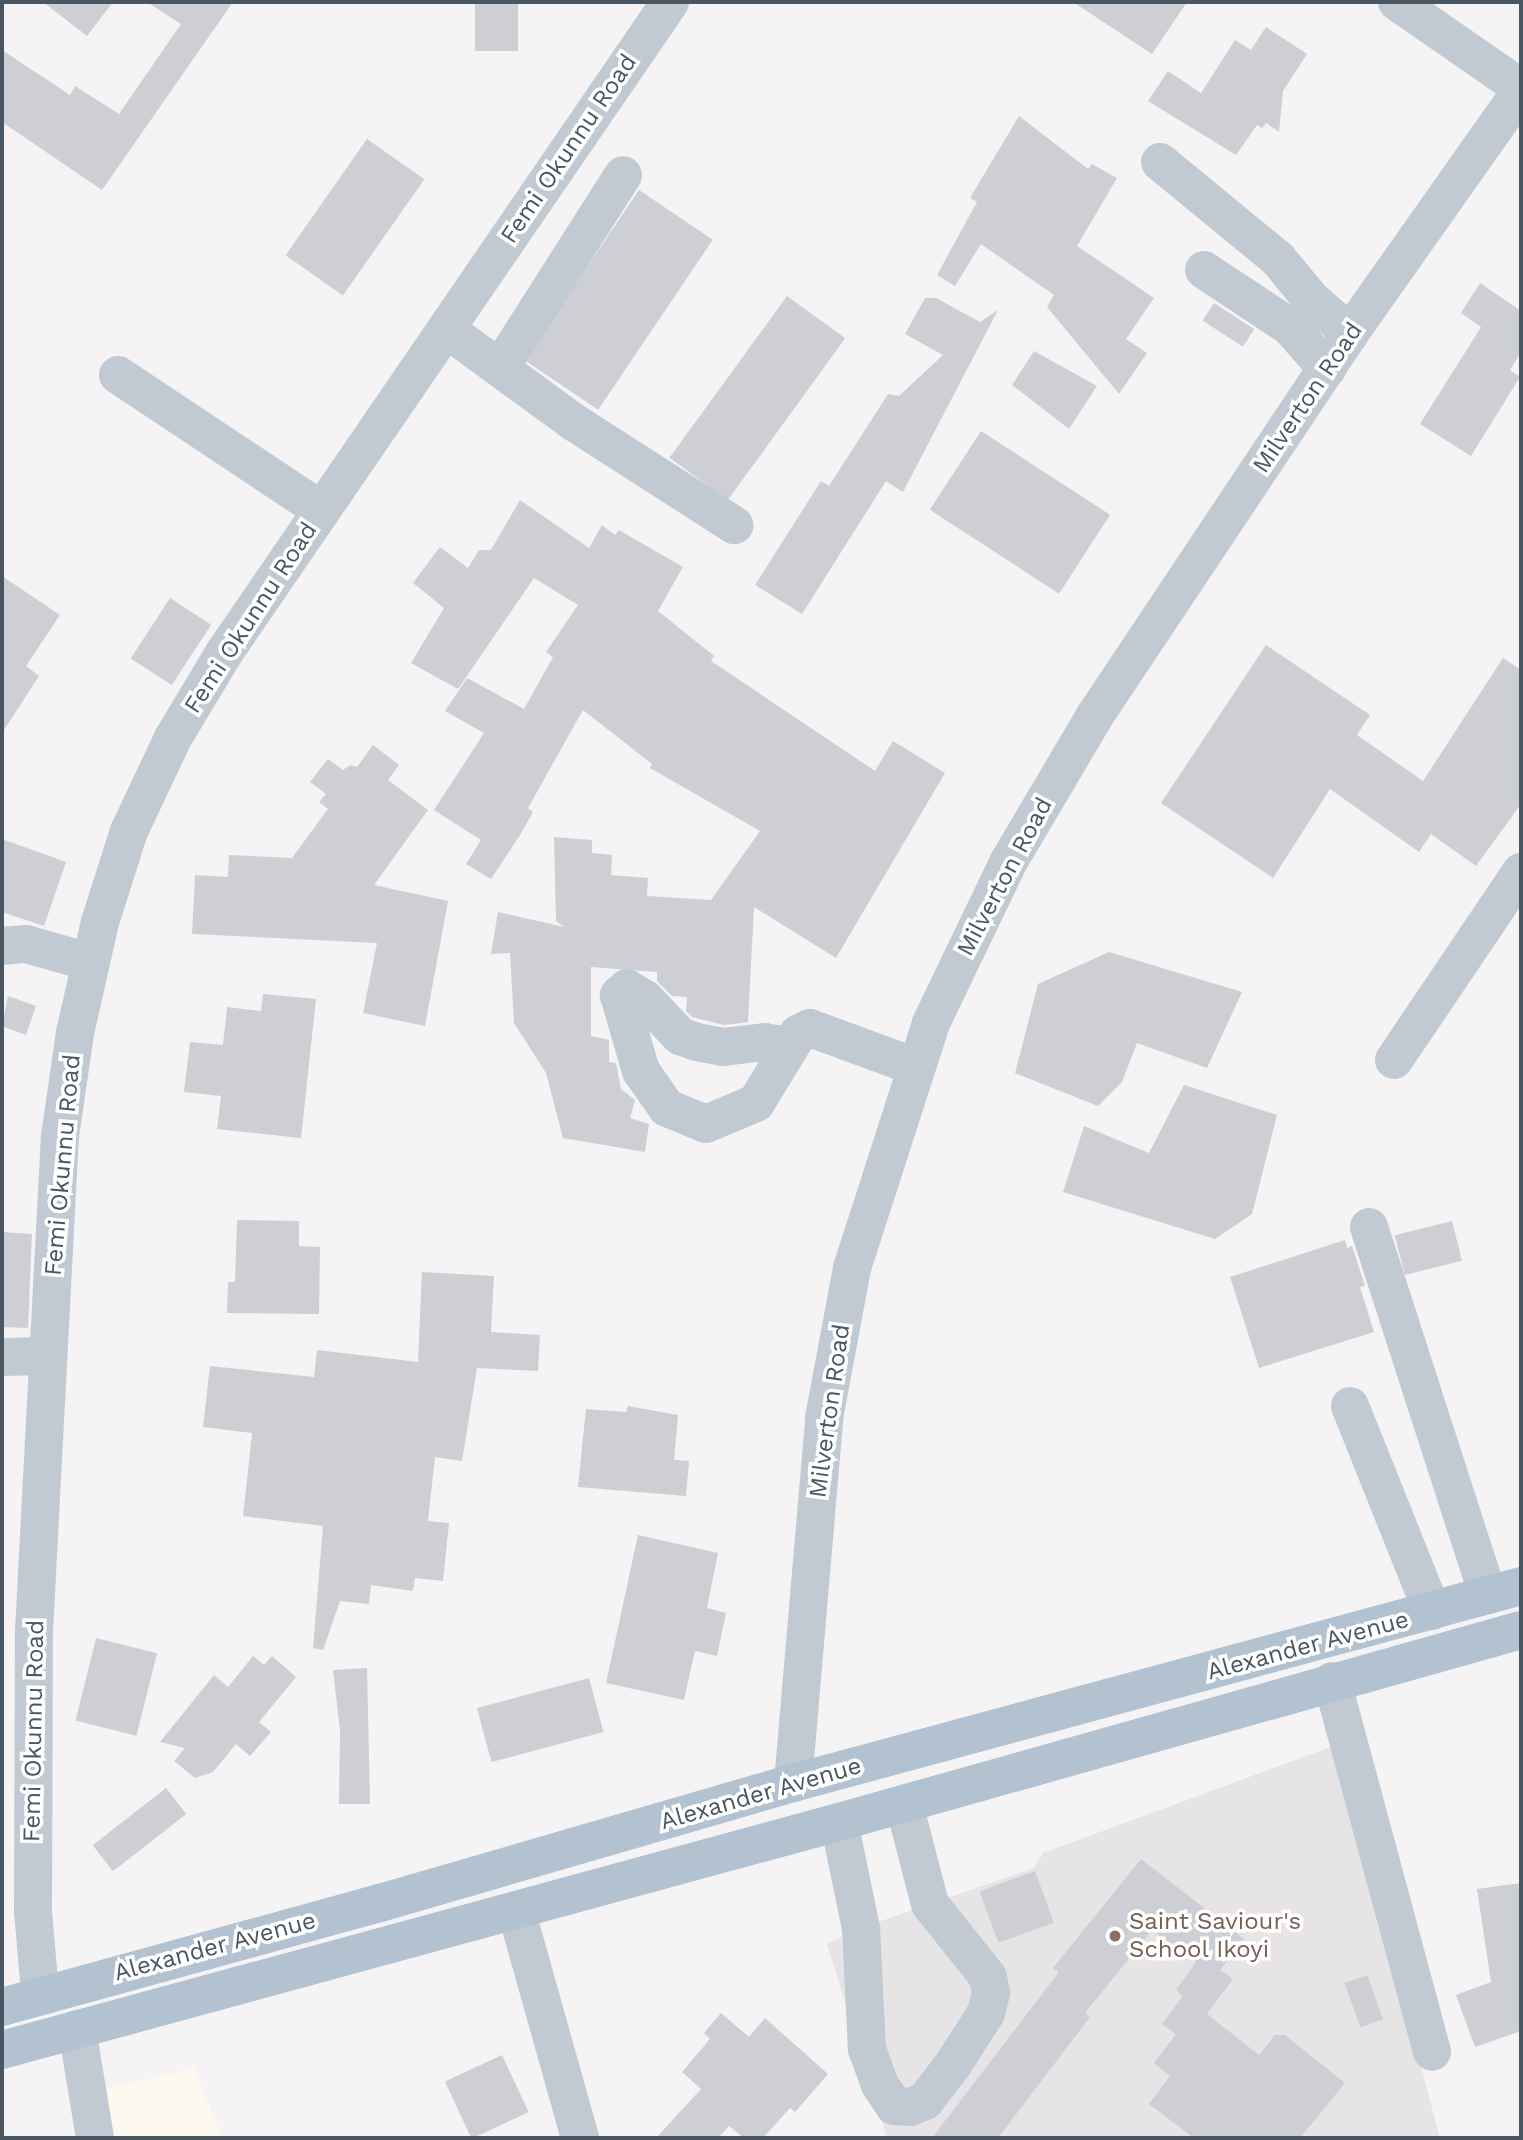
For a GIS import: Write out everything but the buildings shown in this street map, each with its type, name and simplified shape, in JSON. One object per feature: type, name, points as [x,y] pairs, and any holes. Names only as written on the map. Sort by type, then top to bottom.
[{"type":"main road","name":"Alexander Avenue","points":[[2,2007],[40,1993],[380,1903],[793,1783],[1504,1591]]},
{"type":"main road","name":"Alexander Avenue","points":[[2,2050],[839,1822],[1332,1681],[1521,1630]]},
{"type":"main road","points":[[380,1903],[390,1945]]},
{"type":"street","name":"Femi Okunnu Road","points":[[40,1993],[33,1911],[34,1658],[60,1136],[89,962],[129,831],[173,738],[224,653],[670,2]]},
{"type":"street","points":[[1397,2],[1518,102]]},
{"type":"street","name":"Milverton Road","points":[[793,1783],[824,1418],[852,1268],[931,1023],[1009,861],[1079,741],[1350,333],[1518,102]]},
{"type":"street","points":[[1160,162],[1278,259],[1311,299],[1350,333]]},
{"type":"street","points":[[502,365],[623,175]]},
{"type":"street","points":[[1204,270],[1290,327],[1327,369]]},
{"type":"street","points":[[446,329],[502,365],[572,421],[734,525]]},
{"type":"street","points":[[118,375],[321,510]]},
{"type":"street","points":[[1394,1060],[1521,872]]},
{"type":"street","points":[[2,946],[26,944],[89,962]]},
{"type":"street","points":[[789,1046],[798,1034],[810,1028],[916,1067]]},
{"type":"street","points":[[1369,1227],[1504,1591]]},
{"type":"street","points":[[2,1357],[48,1356]]},
{"type":"street","points":[[1350,1406],[1432,1611]]},
{"type":"street","points":[[1332,1681],[1432,2052]]},
{"type":"street","points":[[839,1822],[861,1928],[867,2049],[880,2085],[894,2106],[911,2107],[925,2101],[952,2066],[986,2013],[992,1993],[988,1977],[930,1903],[904,1804]]},
{"type":"street","points":[[516,1910],[580,2138]]},
{"type":"street","points":[[77,2029],[95,2138]]},
{"type":"shaded area","name":"Saint Saviour's School Ikoyi","points":[[1336,1745],[1440,2138],[887,2138],[827,1944],[861,1928],[1034,1868],[1043,1853]]},
{"type":"shaded area","points":[[194,2068],[222,2138],[109,2138],[101,2090]]},
{"type":"place","name":"Saint Saviour's School Ikoyi","points":[[1115,1936]]}]
